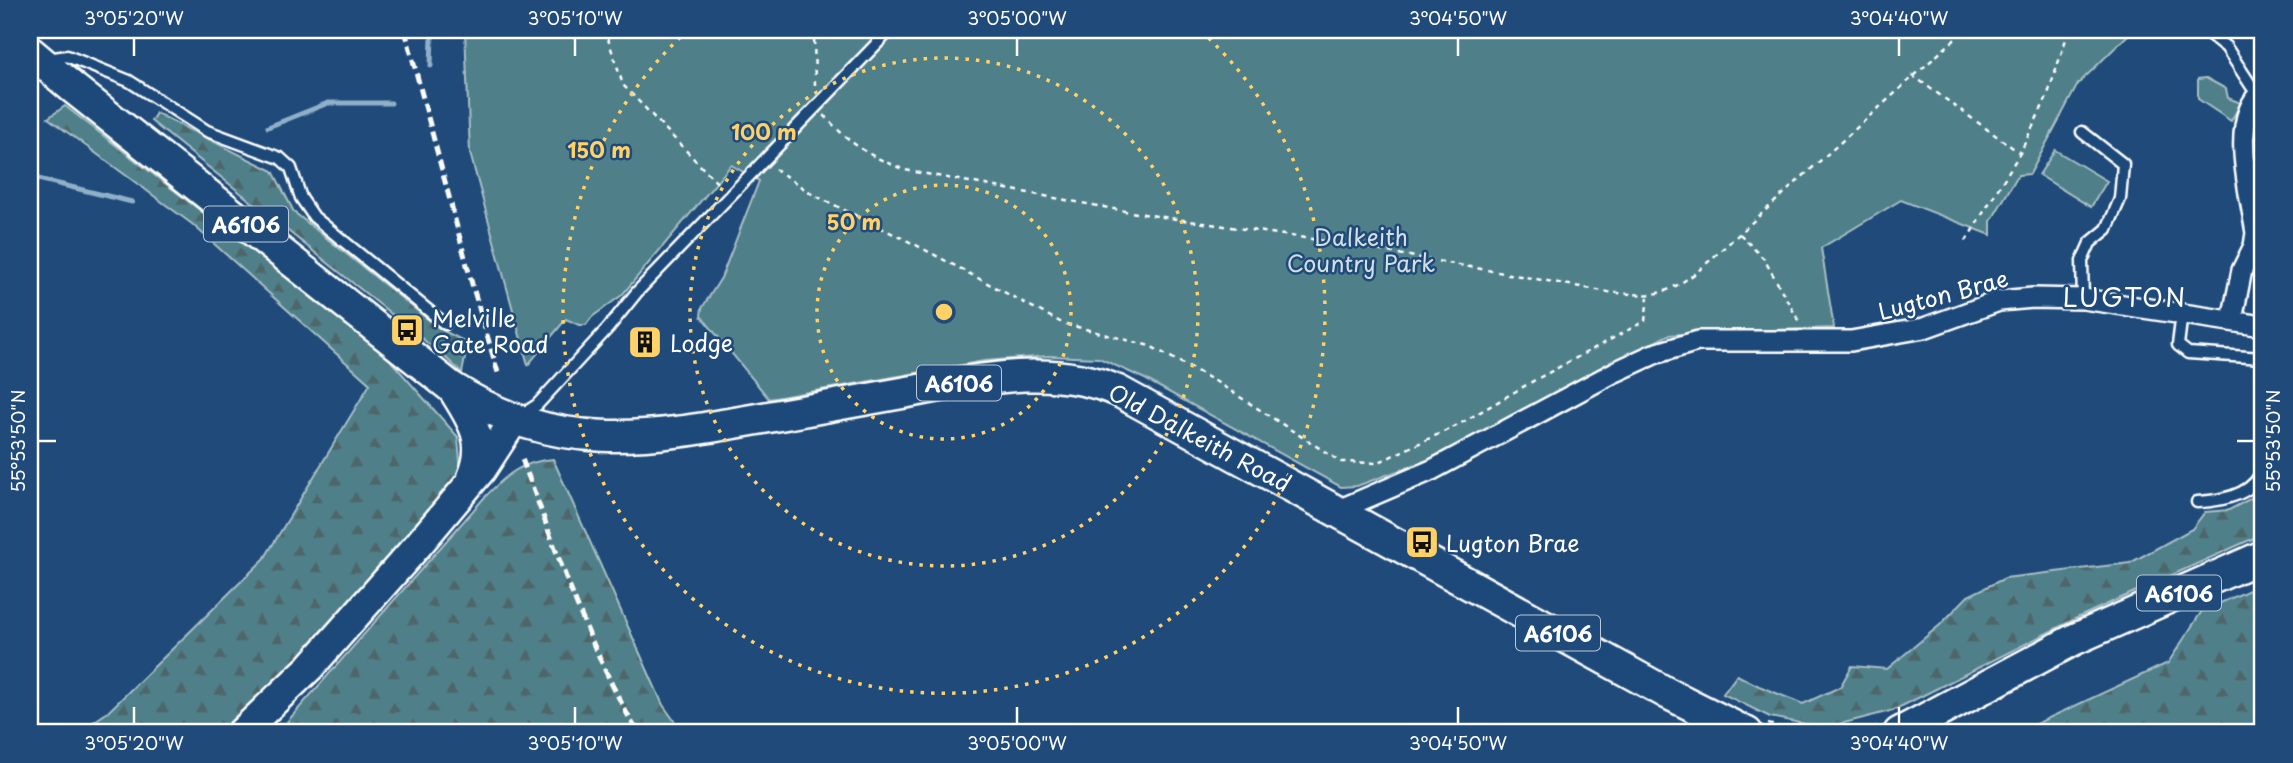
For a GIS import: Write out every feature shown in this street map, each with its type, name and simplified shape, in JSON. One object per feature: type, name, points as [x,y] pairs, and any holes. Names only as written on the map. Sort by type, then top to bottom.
[{"type":"main road","name":"A6106","points":[[35,57],[451,387],[471,400],[514,420]]},
{"type":"main road","name":"Old Dalkeith Road","points":[[514,420],[592,436],[648,435],[729,424],[984,379],[1072,377],[1102,384],[1667,693],[1747,733]]},
{"type":"main road","name":"A6106","points":[[1899,733],[2073,640],[2263,556]]},
{"type":"street","points":[[2232,320],[2242,270],[2254,246],[2256,233],[2242,140],[2252,99],[2261,92]]},
{"type":"street","name":"Lugton Brae","points":[[1336,511],[1432,470],[1615,372],[1678,345],[1722,340],[1851,341],[1924,328],[1999,301],[2033,298],[2083,299],[2263,326]]},
{"type":"street","points":[[451,387],[468,415],[478,439],[476,467],[468,486]]},
{"type":"street","points":[[242,733],[310,667],[468,486],[496,450],[514,420]]},
{"type":"lane","points":[[514,420],[537,405],[608,328],[637,292],[890,30]]},
{"type":"lane","points":[[2204,30],[2226,47],[2252,87],[2261,92]]},
{"type":"lane","points":[[35,57],[67,57],[129,81],[207,131],[280,158],[289,164],[301,198],[314,217],[445,324]]},
{"type":"lane","points":[[2082,132],[2123,164],[2120,199],[2107,229],[2090,243],[2082,261],[2083,299]]},
{"type":"lane","points":[[2182,313],[2178,345],[2188,353],[2263,358]]},
{"type":"lane","points":[[2197,502],[2218,501],[2250,489],[2263,468]]},
{"type":"path","points":[[614,30],[608,39],[623,85],[729,196]]},
{"type":"path","points":[[814,30],[816,107],[845,138],[869,156],[905,170],[1130,212],[1338,243],[1608,292],[1648,295],[1673,289],[1697,272],[1912,75],[1965,30]]},
{"type":"path","points":[[1966,241],[2020,153],[2047,97],[2069,30]]},
{"type":"path","points":[[1912,75],[2020,153]]},
{"type":"path","points":[[763,161],[812,194],[916,244],[1062,323],[1150,346],[1215,380],[1341,462],[1377,463],[1458,425],[1645,321],[1648,295]]},
{"type":"path","points":[[1739,233],[1764,259],[1803,329]]},
{"type":"green space","name":"Dalkeith Country Park","points":[[465,30],[2133,30],[2078,84],[2030,174],[2018,175],[1991,221],[1991,235],[1901,200],[1821,248],[1834,328],[1668,335],[1430,459],[1357,486],[1341,487],[1145,379],[1099,358],[1049,356],[984,361],[769,399],[701,316],[702,308],[721,278],[759,181],[731,165],[622,295],[592,317],[586,325],[566,319],[528,365],[470,153]]},
{"type":"green space","points":[[2206,78],[2226,89],[2228,98],[2241,103],[2231,121],[2198,99],[2198,79]]},
{"type":"green space","points":[[65,106],[382,351],[458,437],[461,474],[269,691],[222,733],[77,733],[108,712],[264,559],[370,384],[192,224],[48,118]]},
{"type":"green space","points":[[156,113],[273,171],[294,212],[440,329],[468,343],[462,373],[151,121]]},
{"type":"green space","points":[[2055,150],[2107,181],[2091,207],[2039,175]]},
{"type":"green space","points":[[553,459],[663,705],[683,733],[292,733],[285,724],[484,498],[514,471],[531,463]]},
{"type":"green space","points":[[2263,492],[2263,534],[2079,617],[1894,710],[1825,728],[1770,717],[1723,694],[1737,675],[1803,704],[1840,687],[1852,666],[1887,669],[1940,625],[1968,596],[2005,578],[2130,563],[2192,529],[2205,512],[2229,510]]},
{"type":"green space","points":[[2263,584],[2263,733],[2016,733],[2168,663],[2202,611]]},
{"type":"waterway","points":[[431,66],[432,36],[439,30]]},
{"type":"waterway","points":[[268,127],[328,103],[391,103]]},
{"type":"waterway","points":[[30,177],[132,202]]},
{"type":"waterway","points":[[2257,733],[2263,730]]},
{"type":"railway","points":[[405,30],[499,376]]},
{"type":"railway","points":[[522,459],[589,633],[638,733]]},
{"type":"place","name":"Melville Gate Road","points":[[407,330]]},
{"type":"place","name":"Lodge","points":[[645,342]]},
{"type":"place","name":"Lugton Brae","points":[[1422,542]]},
{"type":"district","name":"LUGTON","points":[[2125,296]]}]
